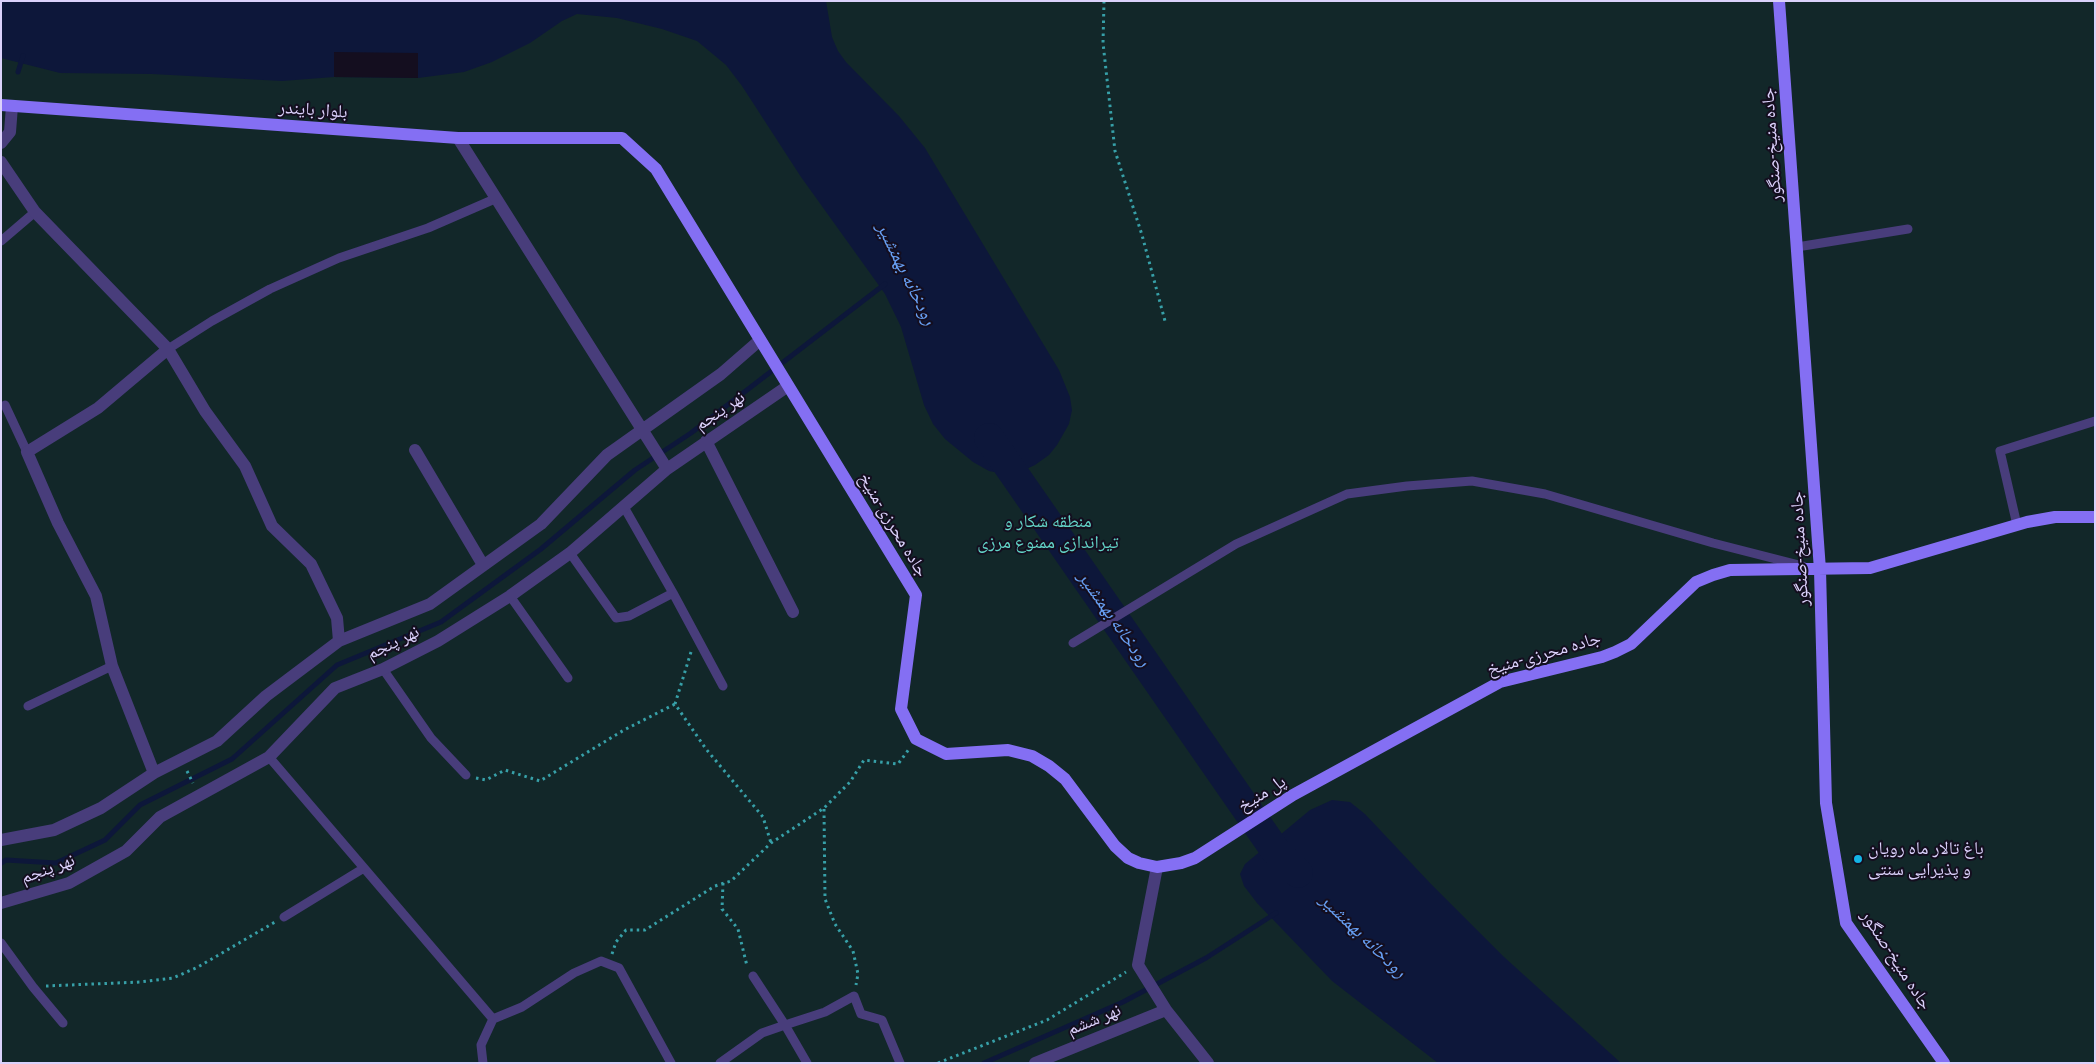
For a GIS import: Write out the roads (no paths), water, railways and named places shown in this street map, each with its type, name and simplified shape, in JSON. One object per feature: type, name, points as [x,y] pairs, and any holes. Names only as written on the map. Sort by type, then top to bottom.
[{"type":"main road","name":"جاده منیخ-صنگور","points":[[1779,1],[1820,570],[1826,803],[1846,923],[1944,1063]]},
{"type":"main road","name":"بلوار بایندر","points":[[7,106],[458,138],[622,138],[656,169],[760,340]]},
{"type":"main road","name":"جاده محرزی-منیخ","points":[[760,340],[916,595],[901,709],[916,739],[946,754],[1008,750],[1032,756],[1049,766],[1065,779],[1115,846],[1128,858],[1139,863],[1157,867]]},
{"type":"main road","name":"جاده محرزی-منیخ","points":[[1384,746],[1500,682],[1602,657],[1631,644],[1696,582],[1713,575],[1730,570],[1870,568],[2022,523],[2056,517],[2095,517]]},
{"type":"main road","name":"پل منیخ","points":[[1157,867],[1181,863],[1195,858],[1293,795],[1384,746]]},
{"type":"street","points":[[1,143],[10,132],[7,106]]},
{"type":"street","points":[[458,138],[665,466]]},
{"type":"street","points":[[1,162],[35,212],[168,349],[204,410],[245,466],[272,526],[311,564],[337,618],[339,641]]},
{"type":"street","name":"نهر پنجم","points":[[1,840],[54,830],[101,808],[154,773],[217,741],[266,696],[339,641],[430,604],[541,524],[607,455],[721,374],[760,340]]},
{"type":"street","points":[[154,773],[112,666],[96,596],[58,522],[27,452],[98,408],[168,349]]},
{"type":"street","name":"نهر پنجم","points":[[1,903],[69,884],[126,852],[160,817],[269,757],[335,688],[383,669],[438,641],[510,596],[570,552],[624,507],[665,466],[706,441],[786,382]]},
{"type":"street","points":[[706,441],[793,612]]},
{"type":"street","points":[[415,450],[482,565]]},
{"type":"street","points":[[1157,867],[1140,970],[1166,1010],[1208,1063]]},
{"type":"street","name":"نهر ششم","points":[[1035,1063],[1166,1010]]},
{"type":"lane","points":[[168,349],[212,321],[270,289],[339,258],[428,228],[496,198]]},
{"type":"lane","points":[[1,241],[35,212]]},
{"type":"lane","points":[[1797,247],[1908,230]]},
{"type":"lane","points":[[5,404],[27,452]]},
{"type":"lane","points":[[2022,523],[2000,451],[2095,421]]},
{"type":"lane","points":[[1073,642],[1236,544],[1347,494],[1407,486],[1472,481],[1545,494],[1713,543],[1820,570]]},
{"type":"lane","points":[[624,507],[723,686]]},
{"type":"lane","points":[[570,552],[616,618],[629,616],[673,593]]},
{"type":"lane","points":[[510,596],[568,678]]},
{"type":"lane","points":[[28,706],[112,666]]},
{"type":"lane","points":[[383,669],[431,738],[466,775]]},
{"type":"lane","points":[[269,757],[493,1019]]},
{"type":"lane","points":[[284,917],[364,868]]},
{"type":"lane","points":[[1,943],[33,987],[63,1023]]},
{"type":"lane","points":[[483,1063],[481,1045],[493,1019],[522,1007],[574,972],[601,961],[619,968],[671,1063]]},
{"type":"lane","points":[[754,976],[786,1025],[807,1063]]},
{"type":"lane","points":[[720,1063],[762,1033],[825,1012],[854,996],[861,1014],[882,1020],[900,1063]]},
{"type":"water","points":[[1,1],[826,1],[832,37],[838,51],[846,62],[899,116],[925,148],[1059,370],[1070,397],[1072,410],[1069,424],[1049,455],[1035,465],[1020,472],[1004,474],[989,471],[973,462],[945,439],[933,424],[924,405],[901,327],[885,294],[801,177],[742,86],[726,65],[697,41],[662,29],[617,18],[577,14],[562,21],[530,43],[492,62],[464,72],[418,78],[334,77],[282,81],[152,74],[60,73],[1,58]]},
{"type":"water","points":[[1332,800],[1350,802],[1365,814],[1503,956],[1621,1063],[1438,1063],[1332,981],[1257,903],[1244,886],[1240,874],[1245,864],[1310,810]]},
{"type":"waterway","points":[[18,72],[23,56]]},
{"type":"waterway","points":[[1,863],[6,860],[56,863],[105,840],[140,805],[232,759],[337,665],[441,622],[541,549],[635,470],[691,433],[885,284]]},
{"type":"waterway","name":"رودخانه بهمنشیر","points":[[989,438],[1275,850],[1298,873]]},
{"type":"waterway","points":[[984,1063],[1123,1002],[1206,958],[1276,913]]},
{"type":"place","name":"باغ تالار ماه رویان و پذیرایی سنتی","points":[[1858,859]]},
{"type":"park label","name":"منطقه شکار و تیراندازی ممنوع مرزی","points":[[1048,532]]}]
